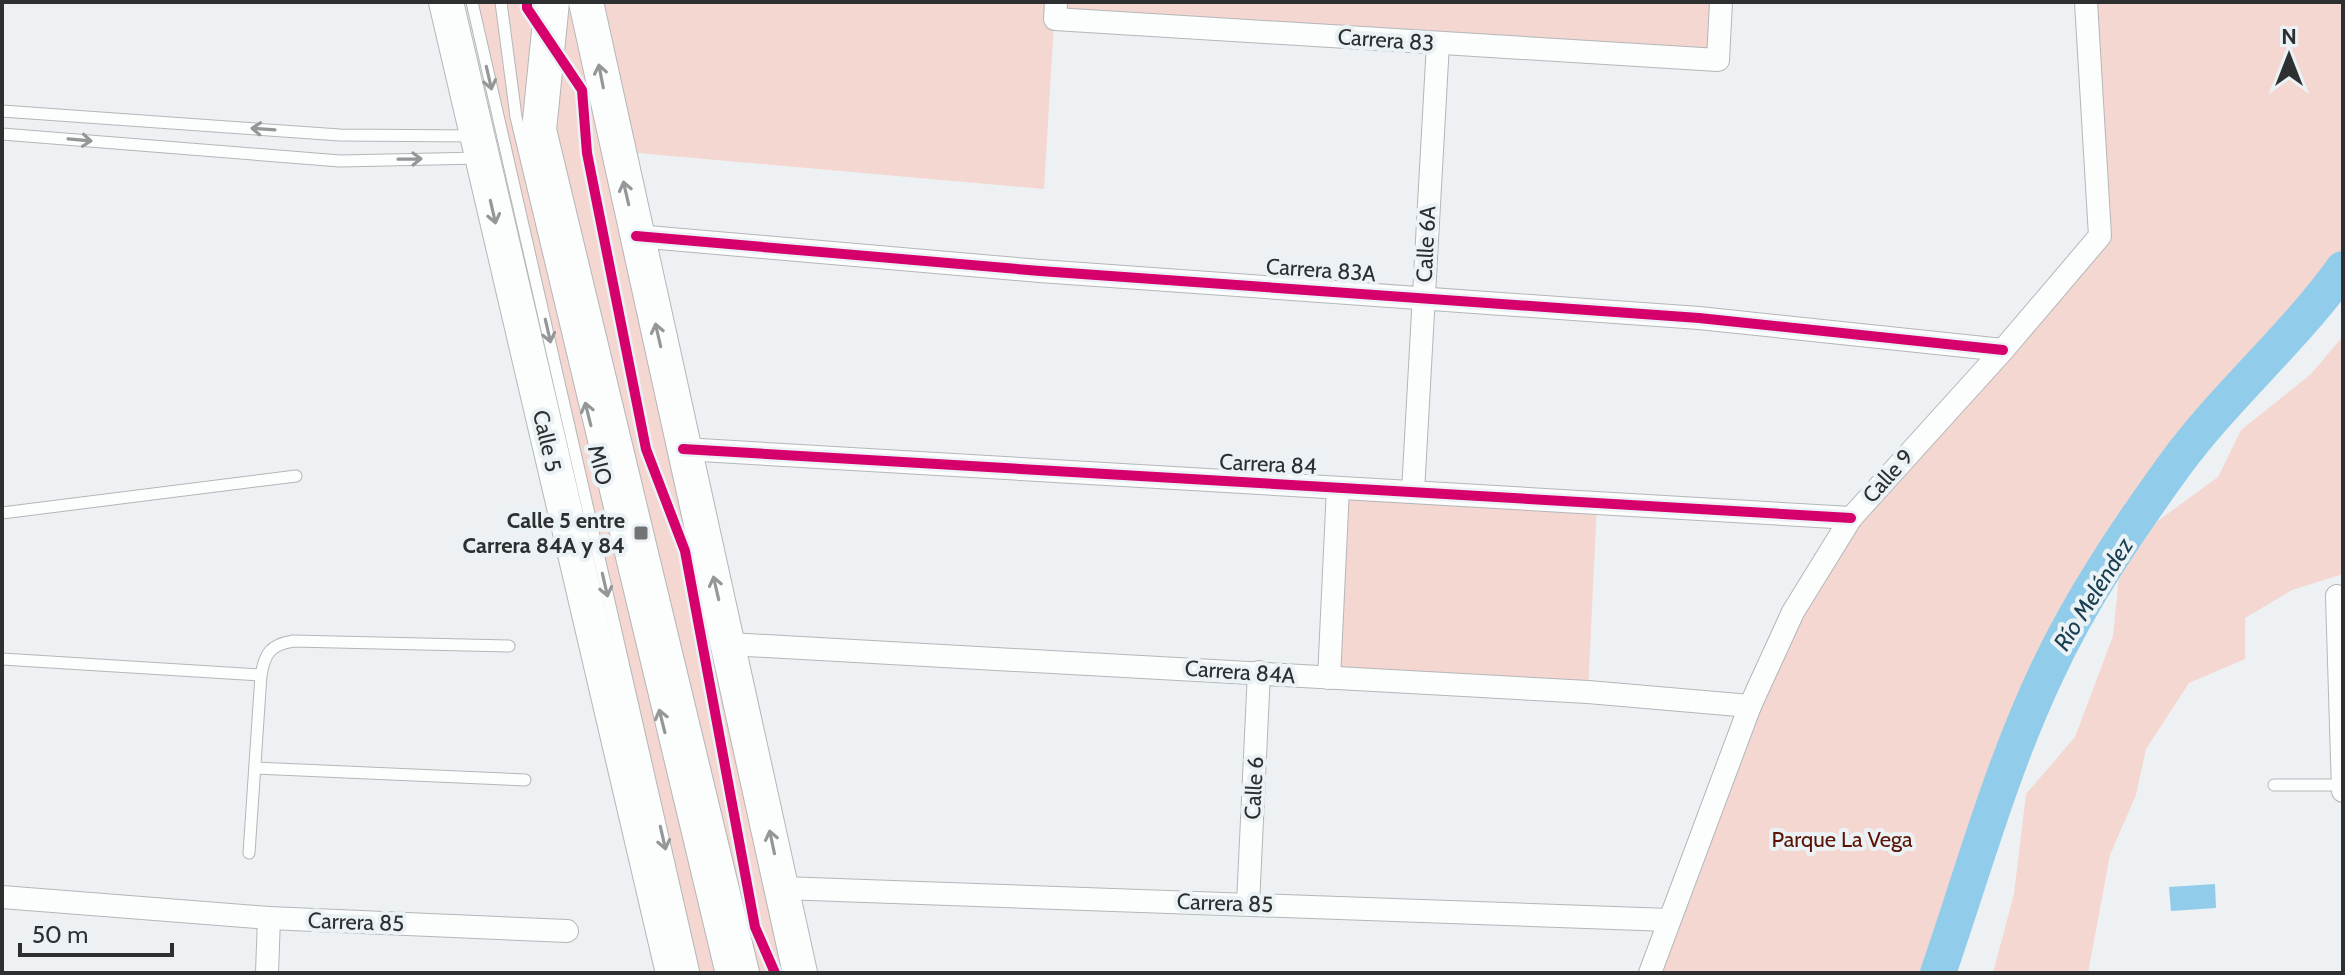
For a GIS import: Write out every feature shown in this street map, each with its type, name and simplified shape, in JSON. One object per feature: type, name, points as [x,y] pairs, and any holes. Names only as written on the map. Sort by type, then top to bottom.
[{"type":"main road","name":"Calle 5","points":[[446,2],[487,148],[673,973]]},
{"type":"main road","points":[[552,2],[531,137],[742,973]]},
{"type":"main road","points":[[586,2],[800,973]]},
{"type":"street","name":"Carrera 83","points":[[1056,10],[1438,43],[1718,60],[1721,2]]},
{"type":"street","name":"Calle 9","points":[[1650,973],[1750,706],[1793,612],[1851,518],[2003,350],[2100,236],[2086,2]]},
{"type":"street","name":"Calle 6A","points":[[1413,492],[1438,43]]},
{"type":"street","name":"Carrera 83A","points":[[636,236],[1056,272],[1699,318],[2003,350]]},
{"type":"street","name":"Carrera 84","points":[[683,449],[1851,518]]},
{"type":"street","points":[[1329,678],[1338,488]]},
{"type":"street","points":[[2340,596],[2343,788]]},
{"type":"street","name":"Carrera 84A","points":[[729,644],[1259,672],[1588,692],[1750,706]]},
{"type":"street","name":"Calle 6","points":[[1248,904],[1259,672]]},
{"type":"street","name":"Carrera 85","points":[[782,888],[1669,920]]},
{"type":"street","name":"Carrera 85","points":[[2,897],[269,918],[567,931]]},
{"type":"street","points":[[267,973],[269,918]]},
{"type":"lane","name":"MIO","points":[[472,2],[487,148],[694,973]]},
{"type":"lane","name":"MIO","points":[[501,2],[721,973]]},
{"type":"lane","points":[[2,111],[487,148]]},
{"type":"lane","points":[[2,134],[340,161],[487,148],[531,137]]},
{"type":"lane","points":[[2,513],[296,476]]},
{"type":"lane","points":[[249,853],[261,675],[265,655],[276,644],[293,641],[509,646]]},
{"type":"lane","points":[[2,659],[261,675]]},
{"type":"lane","points":[[255,768],[525,780]]},
{"type":"lane","points":[[2274,785],[2343,788]]},
{"type":"green space","points":[[472,2],[1721,2],[1718,60],[1054,24],[1044,189],[616,151],[800,973],[694,973]]},
{"type":"green space","name":"Parque La Vega","points":[[2086,2],[2343,2],[2343,269],[2292,332],[2221,405],[2174,467],[2086,597],[2046,673],[1985,823],[1938,973],[1650,973],[1750,706],[1851,518],[2100,236]]},
{"type":"green space","points":[[2343,336],[2343,574],[2292,590],[2245,618],[2245,659],[2189,683],[2146,749],[2136,795],[2110,855],[2088,973],[1993,973],[2014,894],[2026,794],[2075,737],[2113,636],[2122,547],[2218,477],[2241,430],[2311,374]]},
{"type":"green space","points":[[1338,488],[1597,503],[1588,692],[1329,678]]},
{"type":"water","points":[[2215,884],[2216,908],[2171,911],[2169,887]]},
{"type":"waterway","name":"Río Meléndez","points":[[1938,973],[2015,746],[2047,672],[2075,618],[2122,540],[2174,466],[2343,269]]},
{"type":"cycle path","points":[[527,2],[527,8],[582,90],[587,153],[646,449],[685,551],[755,927],[775,973]]},
{"type":"cycle path","points":[[636,236],[1040,271],[1699,318],[2003,350]]},
{"type":"cycle path","points":[[683,449],[1851,518]]},
{"type":"place","name":"Calle 5 entre Carrera 84A y 84","points":[[641,533]]}]
